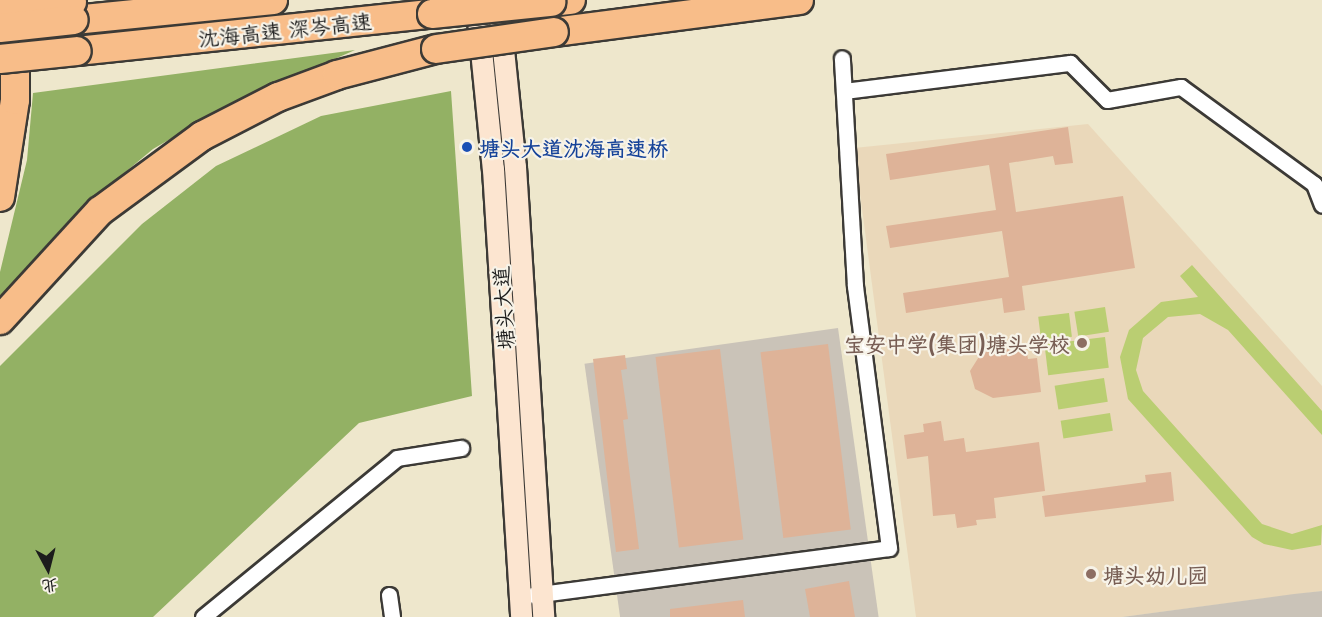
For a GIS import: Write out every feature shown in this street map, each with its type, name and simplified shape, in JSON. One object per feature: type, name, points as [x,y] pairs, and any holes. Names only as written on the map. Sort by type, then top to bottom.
[{"type":"highway","points":[[0,197],[15,100],[15,0]]},
{"type":"highway","points":[[0,3],[73,11],[226,0]]},
{"type":"highway","name":"沈海高速 深岑高速","points":[[0,28],[73,11],[273,0]]},
{"type":"highway","points":[[0,320],[100,211],[202,135],[278,97],[337,75],[436,49],[799,0]]},
{"type":"highway","name":"沈海高速 深岑高速","points":[[0,59],[561,1]]},
{"type":"main road","name":"塘头大道","points":[[476,0],[495,204],[520,607]]},
{"type":"main road","name":"塘头大道","points":[[498,0],[518,202],[543,617]]},
{"type":"street","points":[[520,607],[542,593],[889,548],[855,286],[842,58]]},
{"type":"street","points":[[844,91],[1070,63],[1107,100],[1181,87],[1314,184],[1322,205]]},
{"type":"street","points":[[203,617],[397,458],[461,448]]},
{"type":"street","points":[[389,595],[392,617]]},
{"type":"shaded area","name":"宝安中学(集团)塘头学校","points":[[1088,124],[1322,386],[1322,591],[1122,617],[916,617],[854,148]]},
{"type":"shaded area","points":[[838,328],[879,617],[620,617],[584,364]]},
{"type":"shaded area","points":[[1322,591],[1322,617],[1122,617],[1294,594]]},
{"type":"green space","points":[[355,50],[222,109],[153,149],[99,194],[0,300],[0,272],[27,160],[33,93]]},
{"type":"green space","points":[[451,91],[472,396],[359,423],[153,617],[0,617],[0,366],[142,224],[216,166],[321,116]]},
{"type":"green space","points":[[1192,265],[1322,411],[1322,435],[1228,330],[1200,314],[1168,317],[1143,338],[1136,370],[1143,391],[1262,524],[1292,534],[1322,525],[1321,545],[1292,550],[1264,544],[1252,537],[1128,399],[1120,357],[1129,330],[1161,302],[1198,297],[1180,276]]},
{"type":"green space","points":[[1105,307],[1109,332],[1078,337],[1074,312]]},
{"type":"green space","points":[[1069,313],[1072,337],[1041,341],[1038,317]]},
{"type":"green space","points":[[1105,337],[1109,368],[1048,375],[1044,344]]},
{"type":"green space","points":[[1104,378],[1108,402],[1058,410],[1055,386]]},
{"type":"green space","points":[[1110,413],[1113,431],[1063,439],[1061,421]]},
{"type":"building","points":[[1068,127],[1073,163],[1055,165],[1053,156],[1009,163],[1016,212],[1123,196],[1135,268],[1022,286],[1025,310],[1004,313],[1002,298],[906,313],[903,293],[1009,277],[1002,231],[890,248],[886,226],[996,210],[989,165],[890,180],[886,154]]},
{"type":"building","points":[[828,344],[851,530],[783,538],[761,352]]},
{"type":"building","points":[[1026,347],[1028,359],[1037,358],[1041,392],[993,398],[975,389],[970,371],[982,352]]},
{"type":"building","points":[[720,349],[743,540],[679,547],[655,357]]},
{"type":"building","points":[[625,355],[627,369],[621,370],[628,419],[623,420],[639,549],[616,552],[593,359]]},
{"type":"building","points":[[941,421],[944,441],[964,438],[966,452],[1039,442],[1045,491],[994,498],[996,518],[976,520],[977,525],[957,528],[955,514],[933,516],[928,456],[907,459],[904,435],[924,432],[923,424]]},
{"type":"building","points":[[1171,472],[1174,501],[1045,517],[1042,496],[1146,482],[1145,475]]},
{"type":"building","points":[[849,581],[855,617],[810,617],[805,589]]},
{"type":"building","points":[[743,600],[745,617],[670,617],[670,609]]},
{"type":"place","name":"塘头大道沈海高速桥","points":[[467,147]]},
{"type":"place","name":"宝安中学(集团)塘头学校","points":[[1082,343]]},
{"type":"place","name":"塘头幼儿园","points":[[1091,574]]}]
